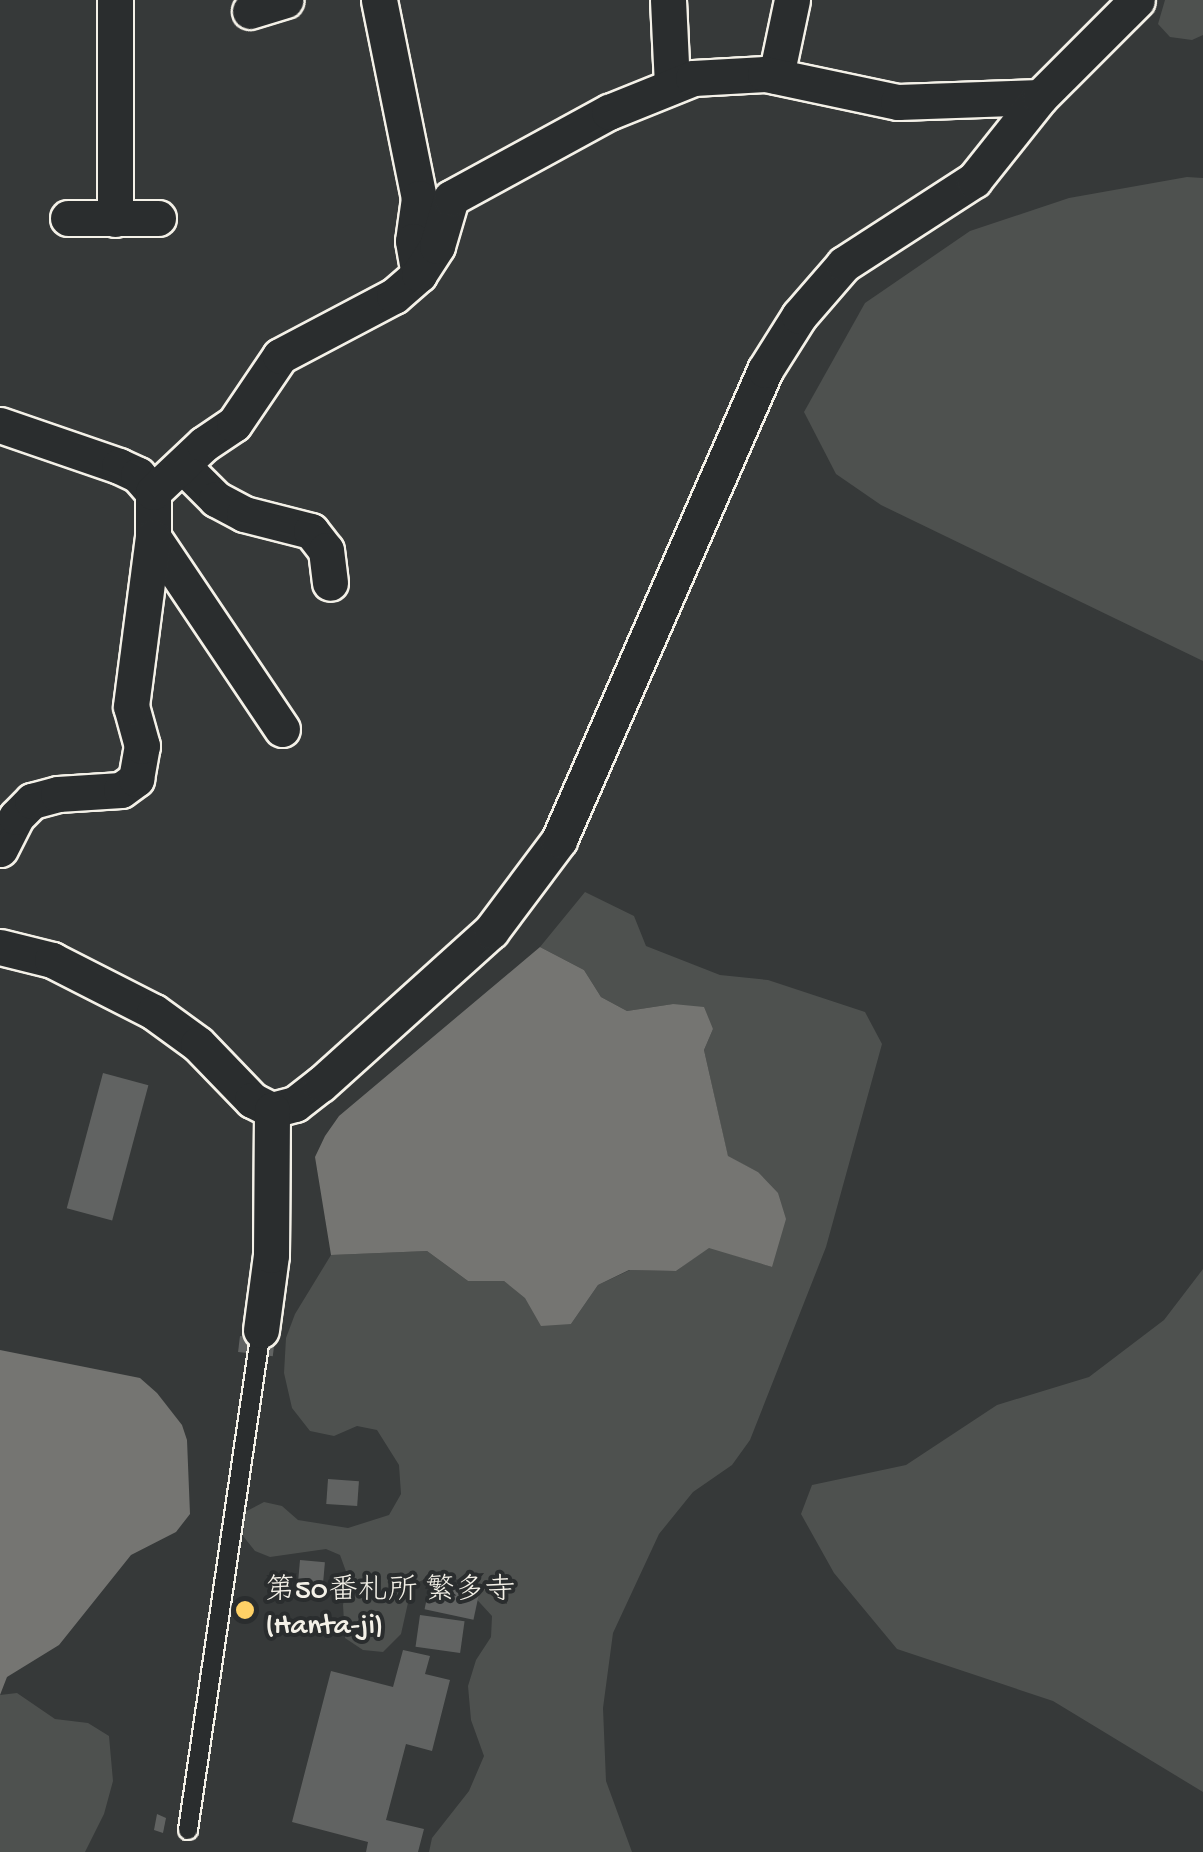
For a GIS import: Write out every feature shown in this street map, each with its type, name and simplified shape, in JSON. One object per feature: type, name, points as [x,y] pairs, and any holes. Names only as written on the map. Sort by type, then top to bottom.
[{"type":"street","points":[[115,0],[115,219]]},
{"type":"street","points":[[250,11],[286,0]]},
{"type":"street","points":[[379,0],[419,198],[413,240],[419,274]]},
{"type":"street","points":[[668,0],[672,86]]},
{"type":"street","points":[[776,76],[792,0]]},
{"type":"street","points":[[0,947],[52,960],[154,1012],[198,1044],[252,1100],[272,1110],[295,1104],[321,1084],[491,930],[559,840],[765,370],[799,316],[844,264],[974,180],[1040,97],[1138,0]]},
{"type":"street","points":[[153,492],[204,444],[234,424],[280,356],[394,296],[419,274],[437,246],[451,198],[608,112],[693,78],[776,76],[898,102],[1040,97]]},
{"type":"street","points":[[68,218],[158,218]]},
{"type":"street","points":[[0,424],[119,466],[138,476],[153,492],[152,537],[130,706],[142,746],[136,780],[120,790],[58,794],[32,801],[16,817],[0,849]]},
{"type":"street","points":[[184,466],[216,498],[244,514],[311,531],[326,550],[330,583]]},
{"type":"street","points":[[152,537],[282,729]]},
{"type":"street","points":[[261,1330],[271,1255],[272,1110]]},
{"type":"lane","points":[[188,1830],[261,1330]]},
{"type":"shaded area","points":[[1165,0],[1203,0],[1203,35],[1192,40],[1170,37],[1158,24]]},
{"type":"shaded area","points":[[1187,177],[1203,178],[1203,661],[881,505],[836,474],[804,412],[865,303],[970,231],[1069,198]]},
{"type":"shaded area","points":[[585,892],[634,916],[646,946],[720,975],[768,980],[865,1012],[882,1044],[826,1247],[750,1440],[732,1465],[693,1492],[659,1534],[613,1633],[603,1708],[606,1781],[632,1852],[429,1852],[432,1838],[469,1791],[484,1756],[471,1720],[468,1686],[476,1660],[491,1637],[492,1616],[459,1580],[436,1574],[412,1585],[401,1634],[383,1652],[363,1650],[345,1638],[343,1605],[348,1577],[340,1555],[326,1549],[270,1557],[255,1551],[243,1536],[245,1512],[264,1502],[282,1506],[298,1520],[348,1528],[389,1515],[401,1494],[399,1465],[377,1430],[357,1426],[334,1436],[310,1431],[292,1408],[284,1373],[286,1338],[295,1314],[331,1255],[427,1251],[468,1281],[504,1281],[571,1324],[598,1285],[630,1270],[676,1271],[709,1247],[772,1267],[758,1172],[728,1157],[704,1050],[713,1029],[673,1004],[627,1011],[601,997],[584,970],[540,947]]},
{"type":"shaded area","points":[[540,947],[584,970],[601,997],[627,1011],[673,1004],[704,1007],[713,1029],[704,1050],[728,1156],[758,1172],[778,1193],[786,1219],[772,1267],[709,1248],[676,1271],[629,1270],[598,1285],[571,1324],[541,1326],[525,1298],[504,1281],[468,1281],[427,1251],[331,1255],[315,1157],[325,1136],[339,1116]]},
{"type":"shaded area","points":[[1203,1269],[1203,1792],[1053,1701],[897,1649],[834,1573],[801,1514],[812,1485],[906,1465],[997,1405],[1089,1377],[1164,1320]]},
{"type":"shaded area","points":[[0,1350],[140,1378],[182,1425],[187,1440],[190,1514],[176,1532],[131,1555],[59,1645],[7,1677],[0,1695]]},
{"type":"shaded area","points":[[17,1693],[55,1719],[88,1723],[109,1736],[113,1781],[104,1814],[85,1852],[0,1852],[0,1695]]},
{"type":"building","points":[[103,1073],[148,1085],[112,1220],[67,1208]]},
{"type":"building","points":[[240,1336],[275,1340],[273,1356],[238,1352]]},
{"type":"building","points":[[328,1479],[359,1481],[357,1506],[326,1504]]},
{"type":"building","points":[[300,1560],[325,1562],[322,1598],[297,1596]]},
{"type":"building","points":[[431,1579],[480,1589],[473,1620],[425,1609]]},
{"type":"building","points":[[420,1615],[465,1621],[460,1653],[416,1647]]},
{"type":"building","points":[[403,1650],[430,1656],[425,1674],[450,1680],[432,1751],[406,1744],[386,1820],[424,1829],[418,1852],[366,1852],[368,1842],[292,1822],[331,1671],[393,1687]]},
{"type":"building","points":[[157,1814],[166,1818],[163,1833],[154,1830]]},
{"type":"place","name":"第50番札所 繁多寺 (Hanta-ji)","points":[[245,1610]]}]
